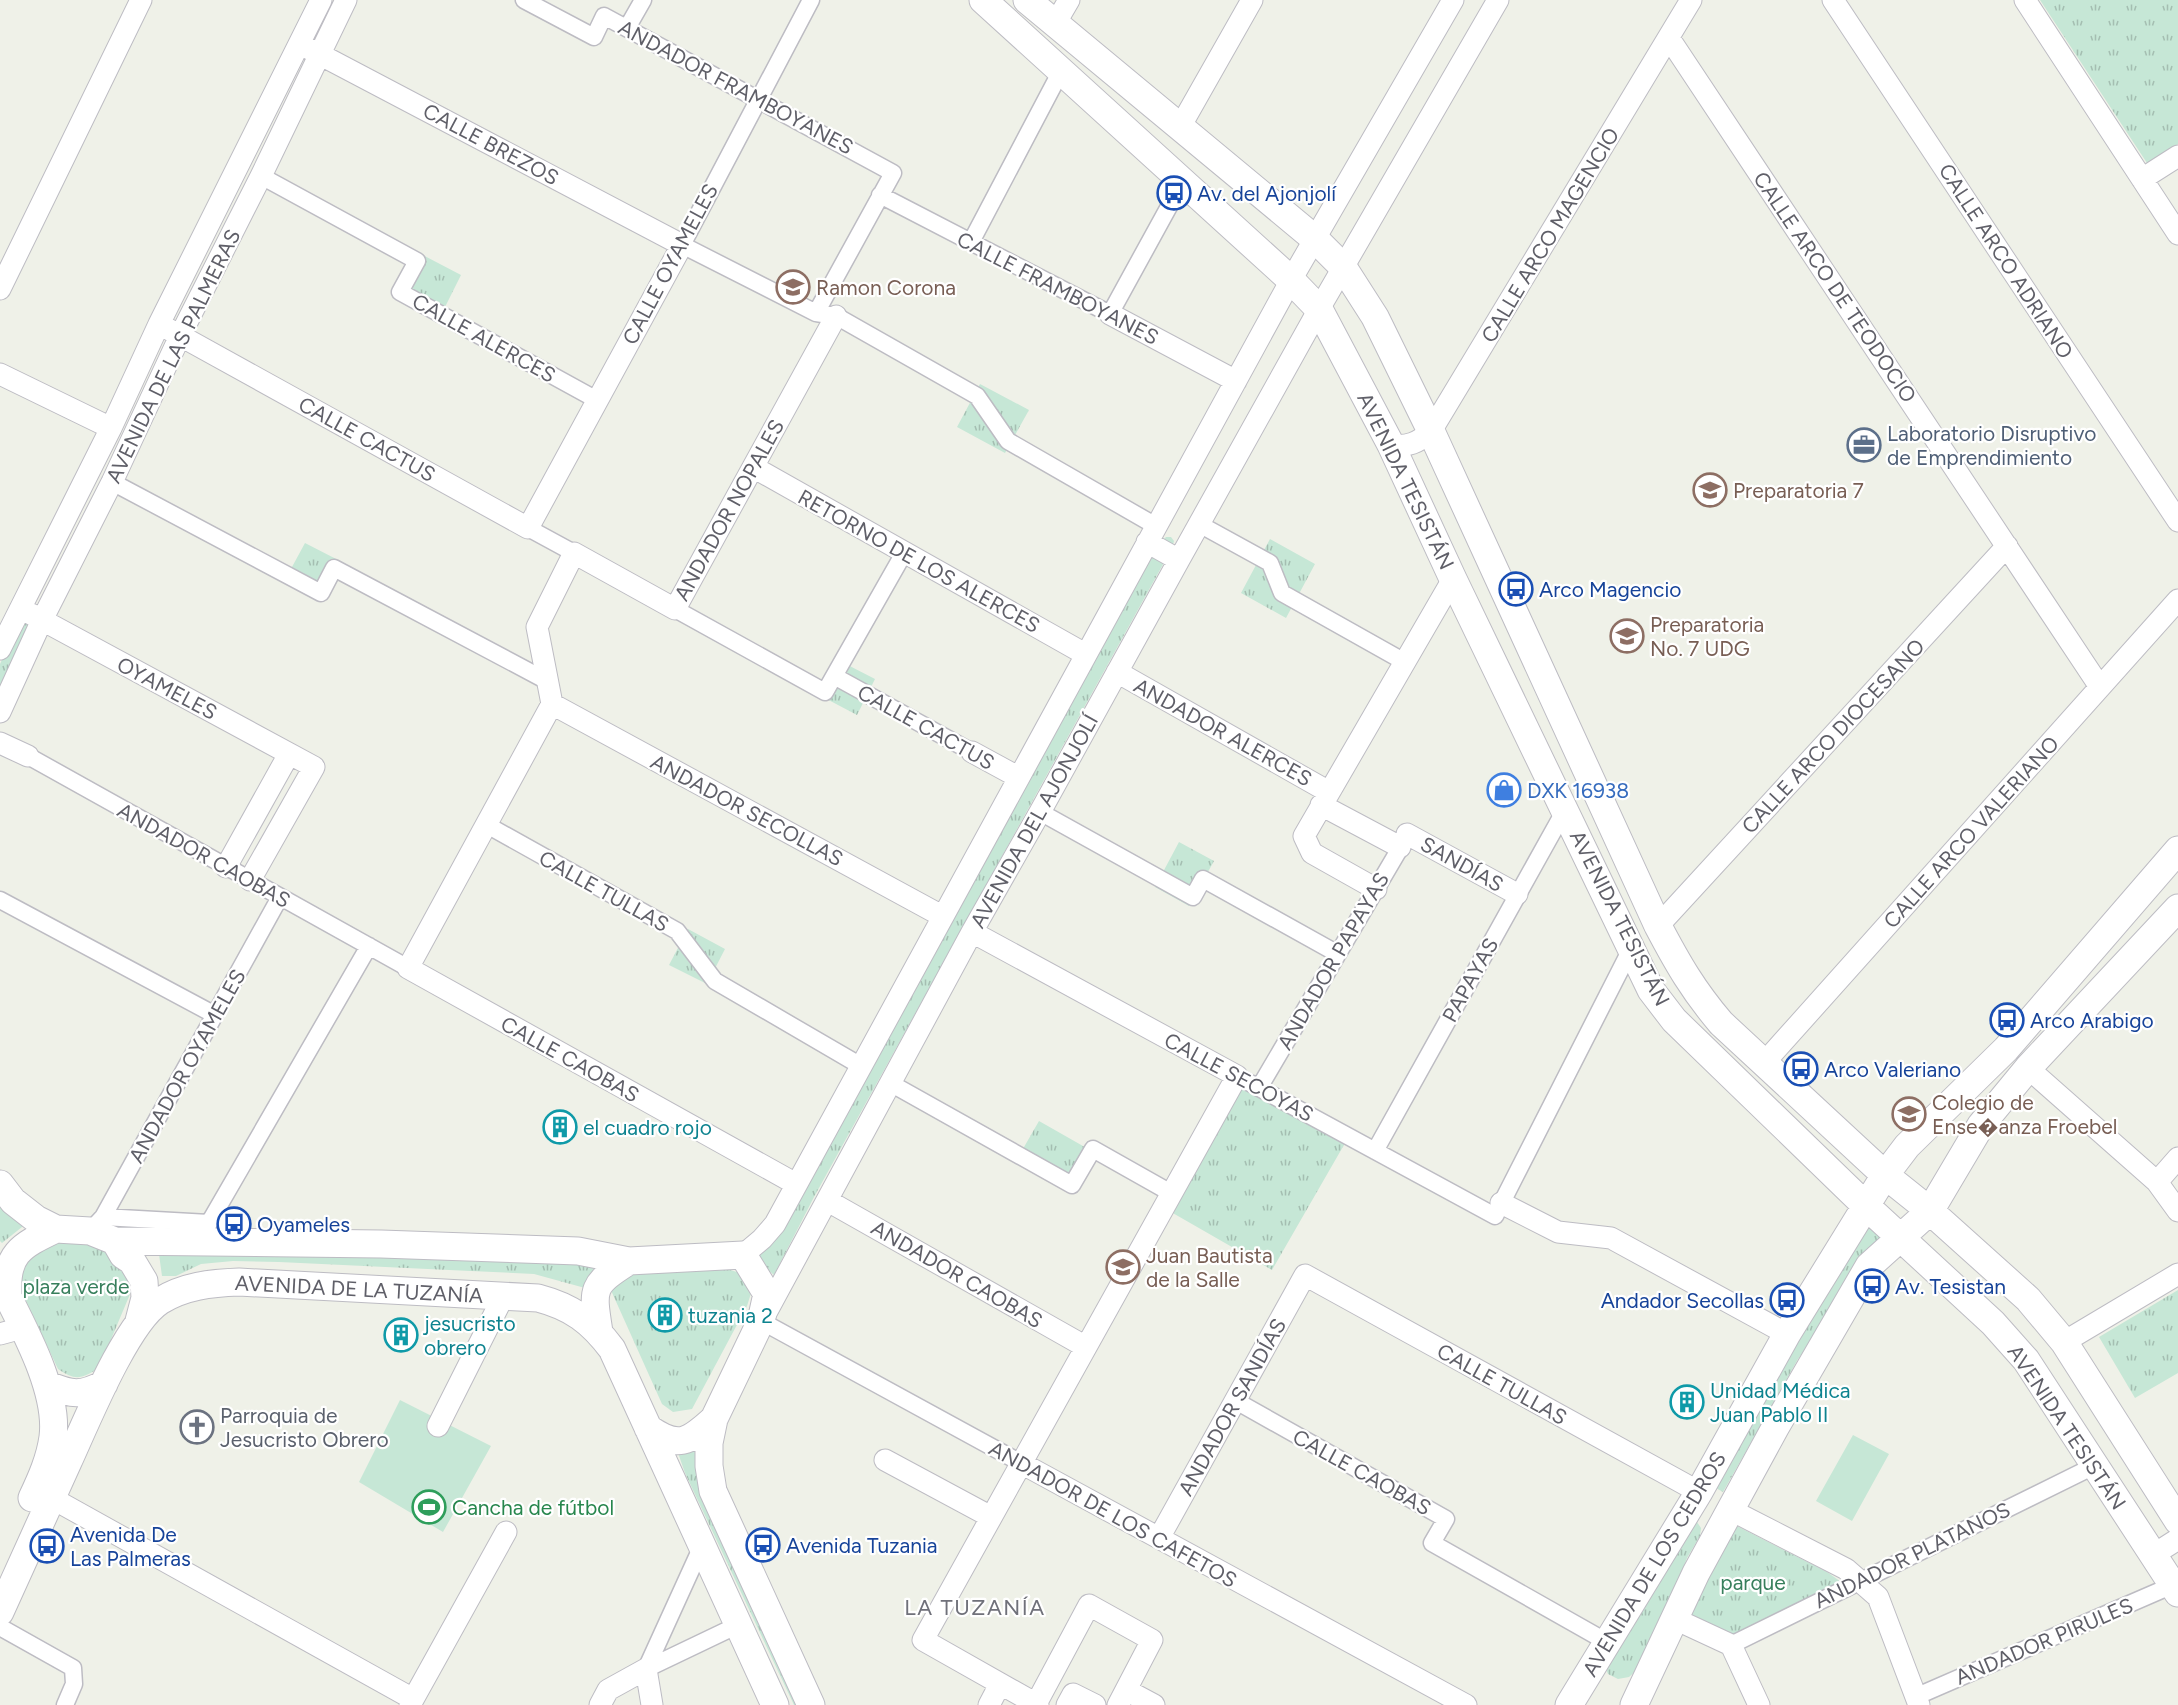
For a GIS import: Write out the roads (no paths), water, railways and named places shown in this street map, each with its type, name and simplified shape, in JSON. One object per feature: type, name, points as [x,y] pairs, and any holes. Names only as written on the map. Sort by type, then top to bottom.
[{"type":"street","points":[[0,289],[141,0]]},
{"type":"street","name":"AVENIDA DE LAS PALMERAS","points":[[0,650],[321,0]]},
{"type":"street","name":"AVENIDA DE LAS PALMERAS","points":[[0,712],[42,620],[112,482],[180,336],[346,0]]},
{"type":"street","name":"ANDADOR FRAMBOYANES","points":[[524,0],[594,37],[604,16],[892,173]]},
{"type":"street","points":[[627,28],[642,0]]},
{"type":"street","name":"CALLE OYAMELES","points":[[528,528],[682,245],[811,0]]},
{"type":"street","name":"AVENIDA TESISTÁN","points":[[984,0],[1291,279],[1319,309],[1391,445],[1651,990],[1674,1020],[1865,1205],[1994,1323],[2026,1360],[2176,1589]]},
{"type":"street","name":"AVENIDA TESISTÁN","points":[[1027,0],[1315,239],[1343,267],[1375,317],[1431,431],[1658,926],[1697,996],[1721,1023],[1885,1175],[1930,1211],[2028,1299],[2064,1342],[2178,1521]]},
{"type":"street","points":[[1055,24],[1069,0]]},
{"type":"street","points":[[1180,127],[1252,0]]},
{"type":"street","name":"AVENIDA DEL AJONJOLÍ","points":[[743,1255],[775,1224],[1291,279],[1453,0]]},
{"type":"street","name":"AVENIDA DEL AJONJOLÍ","points":[[761,1322],[972,932],[1199,524],[1319,309],[1498,0]]},
{"type":"street","name":"CALLE ARCO MAGENCIO","points":[[1391,445],[1406,447],[1420,441],[1431,431],[1691,0]]},
{"type":"street","name":"CALLE ARCO ADRIANO","points":[[1833,0],[2178,521]]},
{"type":"street","points":[[2025,0],[2178,234]]},
{"type":"street","name":"CALLE ARCO DE TEODOCIO","points":[[1669,38],[2100,687]]},
{"type":"street","name":"CALLE BREZOS","points":[[300,44],[682,245]]},
{"type":"street","points":[[971,242],[1061,71]]},
{"type":"street","points":[[2142,179],[2178,156]]},
{"type":"street","name":"ANDADOR NOPALES","points":[[574,553],[675,609],[753,467],[892,173]]},
{"type":"street","name":"CALLE ALERCES","points":[[261,176],[417,261],[400,292],[597,400]]},
{"type":"street","points":[[1110,314],[1183,181]]},
{"type":"street","name":"CALLE FRAMBOYANES","points":[[880,195],[1236,381]]},
{"type":"street","points":[[682,245],[826,314],[977,396],[1008,441],[1152,534],[1179,560]]},
{"type":"street","name":"CALLE CACTUS","points":[[159,324],[574,553]]},
{"type":"street","points":[[0,374],[111,428]]},
{"type":"street","name":"RETORNO DE LOS ALERCES","points":[[753,467],[1085,654]]},
{"type":"street","points":[[112,482],[321,593],[334,568],[547,681]]},
{"type":"street","points":[[1199,524],[1270,564],[1282,592],[1403,662]]},
{"type":"street","name":"CALLE ARCO DIOCESANO","points":[[1658,926],[2007,546]]},
{"type":"street","points":[[408,968],[552,704],[537,627],[574,553]]},
{"type":"street","name":"CALLE CACTUS","points":[[675,609],[825,692],[904,553]]},
{"type":"street","points":[[1376,889],[1312,853],[1304,836],[1453,579]]},
{"type":"street","name":"CALLE ARCO VALERIANO","points":[[1764,1063],[2178,600]]},
{"type":"street","name":"OYAMELES","points":[[20,608],[314,767],[250,880]]},
{"type":"street","name":"ANDADOR ALERCES","points":[[1117,672],[1325,799]]},
{"type":"street","name":"CALLE CACTUS","points":[[834,676],[1018,777]]},
{"type":"street","name":"ANDADOR SECOLLAS","points":[[552,704],[942,916]]},
{"type":"street","name":"ANDADOR CAOBAS","points":[[0,743],[408,968]]},
{"type":"street","points":[[226,867],[289,754]]},
{"type":"street","name":"SANDÍAS","points":[[1325,799],[1404,841],[1517,894]]},
{"type":"street","name":"PAPAYAS","points":[[1375,1151],[1564,810]]},
{"type":"street","points":[[1040,812],[1193,897],[1203,879],[1338,954]]},
{"type":"street","name":"CALLE TULLAS","points":[[487,825],[677,931],[715,981],[861,1066]]},
{"type":"street","name":"ANDADOR PAPAYAS","points":[[1259,1088],[1404,841]]},
{"type":"street","name":"AVENIDA DE LOS CEDROS","points":[[1580,1701],[1608,1642],[1699,1492],[1787,1334],[1885,1175],[1907,1146],[2006,1049],[2178,850]]},
{"type":"street","name":"ANDADOR OYAMELES","points":[[96,1224],[280,897]]},
{"type":"street","points":[[1616,916],[1646,899]]},
{"type":"street","points":[[0,900],[215,1015]]},
{"type":"street","name":"AVENIDA DE LOS CEDROS","points":[[1634,1705],[1696,1573],[1775,1428],[1869,1266],[1930,1211],[1981,1125],[2028,1068],[2178,908]]},
{"type":"street","name":"CALLE SECOYAS","points":[[972,932],[1495,1216],[1501,1203]]},
{"type":"street","points":[[96,1224],[206,1232],[369,946]]},
{"type":"street","points":[[1631,949],[1501,1203],[1558,1232],[1611,1238],[1787,1334]]},
{"type":"street","name":"CALLE CAOBAS","points":[[408,968],[796,1185]]},
{"type":"street","points":[[861,1066],[1072,1185],[1093,1149],[1171,1193]]},
{"type":"street","points":[[2028,1068],[2157,1182],[2178,1211]]},
{"type":"street","points":[[1154,1705],[1122,1697],[1152,1641],[1089,1605],[1037,1704],[923,1640],[1237,1076]]},
{"type":"street","points":[[2157,1182],[2178,1158]]},
{"type":"street","name":"AVENIDA DE LA TUZANÍA","points":[[0,1185],[13,1201],[36,1219],[56,1229],[96,1224],[115,1241],[206,1232],[578,1251],[629,1261],[743,1255]]},
{"type":"street","name":"ANDADOR CAOBAS","points":[[828,1201],[1086,1347]]},
{"type":"street","points":[[0,1612],[44,1494],[54,1434],[53,1411],[48,1385],[11,1331],[4,1289],[14,1258],[29,1242],[56,1229]]},
{"type":"street","points":[[115,1241],[123,1256],[132,1261],[144,1281],[145,1299],[139,1322]]},
{"type":"street","points":[[743,1255],[767,1294],[761,1322],[714,1419],[709,1455],[713,1491],[811,1705]]},
{"type":"street","points":[[599,1332],[596,1308],[598,1286],[604,1277],[629,1261]]},
{"type":"street","points":[[2064,1342],[2178,1274]]},
{"type":"street","name":"CALLE TULLAS","points":[[1305,1275],[1699,1492]]},
{"type":"street","name":"ANDADOR SANDÍAS","points":[[1159,1538],[1305,1275]]},
{"type":"street","name":"AVENIDA DE LA TUZANÍA","points":[[44,1494],[139,1322],[159,1302],[181,1291],[205,1283],[238,1282],[538,1298],[560,1304],[582,1317],[599,1332],[612,1349],[775,1705]]},
{"type":"street","points":[[438,1426],[503,1297]]},
{"type":"street","name":"ANDADOR DE LOS CAFETOS","points":[[761,1322],[1466,1705]]},
{"type":"street","points":[[48,1385],[77,1394],[88,1392],[104,1384]]},
{"type":"street","name":"CALLE CAOBAS","points":[[1236,1401],[1446,1520],[1432,1543],[1608,1642]]},
{"type":"street","points":[[648,1428],[672,1441],[684,1442],[697,1435],[714,1419]]},
{"type":"street","points":[[885,1460],[991,1517]]},
{"type":"street","name":"ANDADOR PLATANOS","points":[[1731,1645],[2094,1466]]},
{"type":"street","points":[[0,1571],[44,1494]]},
{"type":"street","points":[[44,1494],[411,1702],[506,1532]]},
{"type":"street","points":[[1731,1510],[1846,1569],[1878,1597],[1917,1701]]},
{"type":"street","points":[[2153,1555],[2178,1539]]},
{"type":"street","points":[[652,1705],[646,1669],[702,1546]]},
{"type":"street","name":"ANDADOR PIRULES","points":[[1917,1701],[2176,1589]]},
{"type":"street","points":[[1675,1618],[1731,1645],[1759,1705]]},
{"type":"street","points":[[600,1705],[608,1690],[738,1625]]},
{"type":"street","points":[[0,1627],[73,1668],[74,1684],[65,1705]]},
{"type":"street","points":[[989,1705],[1000,1684]]},
{"type":"street","points":[[1067,1705],[1073,1694],[1095,1705]]},
{"type":"place","name":"Av. del Ajonjolí","points":[[1174,193]]},
{"type":"place","name":"Ramon Corona","points":[[793,287]]},
{"type":"place","name":"Laboratorio Disruptivo de Emprendimiento","points":[[1864,445]]},
{"type":"place","name":"Preparatoria 7","points":[[1710,490]]},
{"type":"place","name":"Arco Magencio","points":[[1516,589]]},
{"type":"place","name":"Preparatoria No. 7 UDG","points":[[1627,636]]},
{"type":"place","name":"DXK 16938","points":[[1504,790]]},
{"type":"place","name":"Arco Arabigo","points":[[2007,1020]]},
{"type":"place","name":"Arco Valeriano","points":[[1801,1069]]},
{"type":"place","name":"Colegio de Ense�anza Froebel","points":[[1909,1114]]},
{"type":"place","name":"el cuadro rojo","points":[[560,1127]]},
{"type":"place","name":"Oyameles","points":[[234,1224]]},
{"type":"place","name":"Juan Bautista de la Salle","points":[[1123,1267]]},
{"type":"place","name":"Av. Tesistan","points":[[1872,1286]]},
{"type":"place","name":"Andador Secollas","points":[[1787,1300]]},
{"type":"place","name":"tuzania 2","points":[[665,1315]]},
{"type":"place","name":"jesucristo obrero","points":[[401,1335]]},
{"type":"place","name":"Unidad Médica Juan Pablo II","points":[[1687,1402]]},
{"type":"place","name":"Parroquia de Jesucristo Obrero","points":[[197,1427]]},
{"type":"place","name":"Cancha de fútbol","points":[[429,1507]]},
{"type":"place","name":"Avenida Tuzania","points":[[763,1545]]},
{"type":"place","name":"Avenida De Las Palmeras","points":[[47,1546]]},
{"type":"district","name":"LA TUZANÍA","points":[[975,1607]]},
{"type":"park label","name":"plaza verde","points":[[76,1286]]},
{"type":"park label","name":"parque","points":[[1753,1582]]}]
